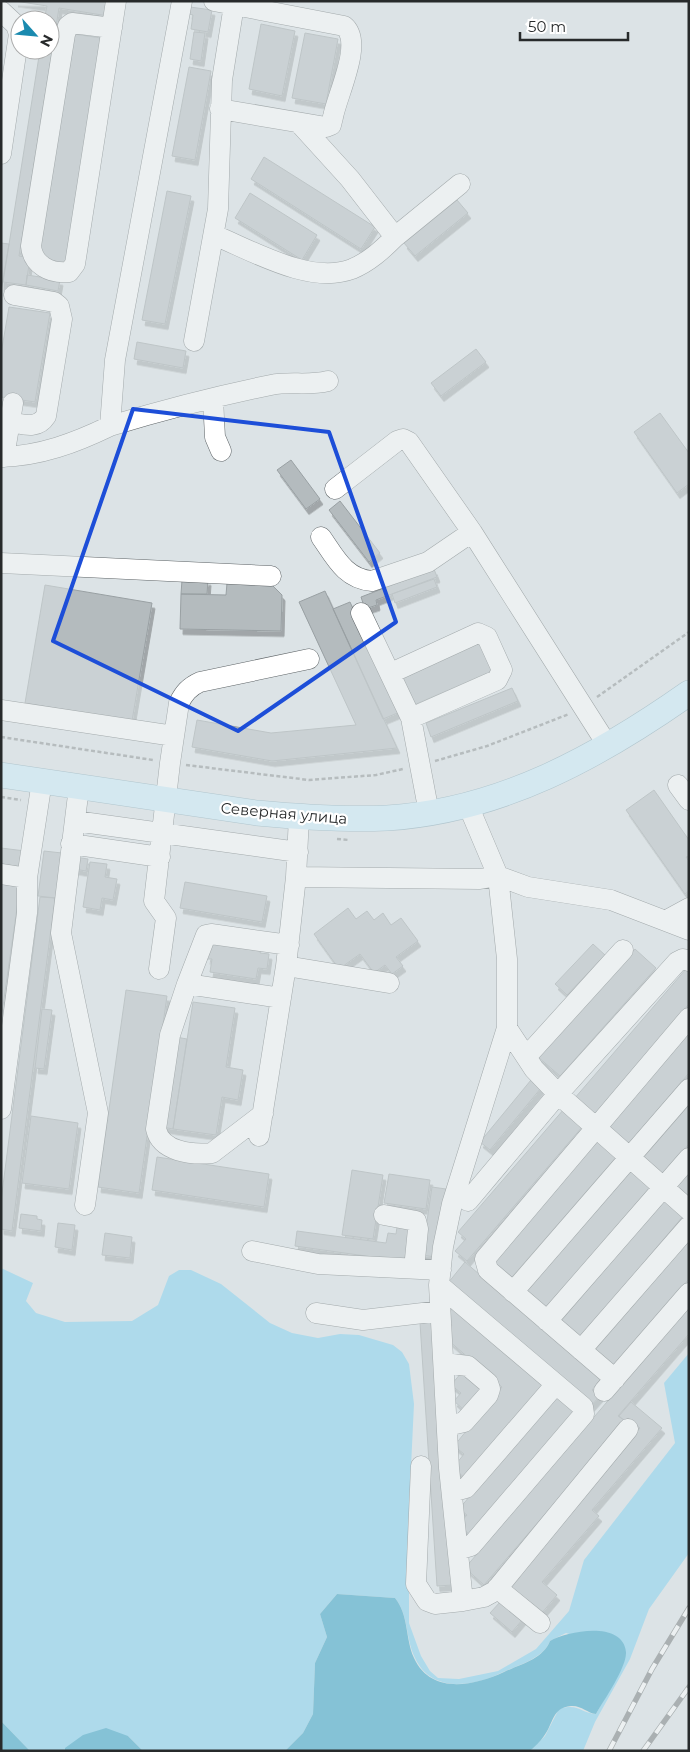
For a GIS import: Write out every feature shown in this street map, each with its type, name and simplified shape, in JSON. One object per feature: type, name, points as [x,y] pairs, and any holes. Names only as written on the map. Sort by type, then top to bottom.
[{"type":"main road","name":"Северная улица","points":[[1,775],[166,800],[299,817],[370,818],[429,813],[468,805],[525,787],[567,768],[608,746],[689,693]]},
{"type":"lane","points":[[112,28],[72,23],[68,26],[65,34],[31,246],[39,264],[48,270],[69,272],[75,264],[112,28],[116,1]]},
{"type":"lane","points":[[110,426],[115,360],[182,1]]},
{"type":"lane","points":[[214,1],[344,26],[349,30],[352,43],[350,62],[330,124],[326,128],[220,109]]},
{"type":"lane","points":[[194,341],[214,235],[219,188],[222,80],[234,5]]},
{"type":"lane","points":[[1,11],[16,25],[19,34],[1,154]]},
{"type":"lane","points":[[300,124],[344,172],[395,238]]},
{"type":"lane","points":[[214,235],[299,269],[329,273],[351,269],[362,264],[460,184]]},
{"type":"lane","points":[[14,295],[54,302],[59,306],[62,319],[46,416],[38,424],[33,425],[11,412],[2,457],[17,457],[53,450],[110,426],[160,410],[274,385],[328,382]]},
{"type":"lane","points":[[213,399],[215,437],[221,451]]},
{"type":"lane","points":[[335,489],[397,440],[403,439],[409,442],[472,532],[608,746]]},
{"type":"lane","points":[[321,536],[346,573],[362,580],[372,581],[428,562],[472,532]]},
{"type":"lane","points":[[1,563],[271,576]]},
{"type":"lane","points":[[361,613],[411,718],[429,813]]},
{"type":"lane","points":[[391,673],[478,633],[487,637],[502,670],[497,680],[411,718]]},
{"type":"lane","points":[[159,969],[166,918],[154,901],[170,763],[180,703],[190,687],[200,682],[309,659]]},
{"type":"lane","points":[[1,710],[174,736]]},
{"type":"lane","points":[[1,1109],[27,913],[26,878],[42,781]]},
{"type":"lane","points":[[79,787],[60,933],[98,1113],[85,1204]]},
{"type":"lane","points":[[463,1601],[447,1426],[440,1311],[440,1278],[452,1204],[507,1028],[507,959],[498,876],[468,805]]},
{"type":"lane","points":[[260,1136],[289,945],[298,852],[299,817]]},
{"type":"lane","points":[[75,821],[298,852]]},
{"type":"lane","points":[[71,844],[160,857]]},
{"type":"lane","points":[[1,874],[26,878]]},
{"type":"lane","points":[[296,877],[480,879],[498,876],[528,887],[611,900],[689,930]]},
{"type":"lane","points":[[667,920],[689,908]]},
{"type":"lane","points":[[263,1114],[212,1152],[179,1150],[164,1143],[156,1129],[170,1035],[206,935],[211,934],[289,945]]},
{"type":"lane","points":[[526,1057],[623,950]]},
{"type":"lane","points":[[468,1201],[558,1094],[677,962],[689,961]]},
{"type":"lane","points":[[286,966],[389,983]]},
{"type":"lane","points":[[187,984],[281,998]]},
{"type":"lane","points":[[689,1018],[485,1259],[488,1270],[581,1350],[609,1385],[689,1293]]},
{"type":"lane","points":[[507,1028],[534,1069],[558,1094],[689,1210]]},
{"type":"lane","points":[[513,1292],[689,1089]]},
{"type":"lane","points":[[547,1321],[689,1158]]},
{"type":"lane","points":[[384,1215],[416,1221],[418,1229],[414,1269]]},
{"type":"lane","points":[[581,1350],[689,1226]]},
{"type":"lane","points":[[252,1251],[318,1264],[414,1269],[440,1278],[583,1407],[584,1414],[582,1419],[471,1546],[458,1550]]},
{"type":"lane","points":[[316,1312],[363,1320],[440,1311]]},
{"type":"lane","points":[[444,1363],[468,1366],[488,1384],[490,1389],[488,1395],[464,1422],[447,1426]]},
{"type":"lane","points":[[452,1492],[466,1488],[556,1384]]},
{"type":"lane","points":[[421,1466],[416,1584],[427,1601],[435,1604],[463,1601],[490,1596],[628,1429]]},
{"type":"lane","points":[[497,1588],[540,1623]]},
{"type":"path","points":[[1,737],[170,763],[308,780],[376,775],[488,746],[530,731],[583,707],[689,632]]},
{"type":"highlighted area","points":[[133,409],[329,432],[396,622],[238,731],[53,641]]},
{"type":"shaded area","points":[[1,1268],[33,1283],[26,1301],[36,1313],[65,1322],[132,1321],[158,1305],[169,1276],[179,1270],[191,1270],[221,1284],[270,1323],[292,1333],[318,1338],[340,1334],[359,1335],[393,1345],[402,1352],[409,1364],[414,1404],[409,1509],[409,1623],[421,1656],[430,1671],[438,1678],[459,1679],[498,1671],[536,1649],[569,1611],[584,1560],[675,1443],[664,1383],[689,1353],[689,1553],[649,1609],[630,1659],[595,1722],[583,1751],[530,1751],[545,1736],[559,1709],[571,1707],[596,1714],[623,1665],[626,1652],[566,1633],[550,1641],[547,1647],[536,1657],[490,1678],[465,1684],[442,1682],[431,1677],[422,1669],[415,1658],[403,1612],[395,1598],[337,1594],[320,1614],[327,1637],[315,1663],[313,1714],[303,1733],[285,1751],[143,1751],[128,1736],[66,1748],[65,1751],[30,1751],[1,1721]]},
{"type":"shaded area","points":[[337,1594],[395,1598],[403,1612],[414,1658],[422,1670],[431,1678],[442,1682],[454,1684],[467,1683],[492,1677],[537,1657],[550,1641],[558,1637],[581,1632],[605,1632],[615,1635],[623,1642],[626,1652],[625,1658],[619,1675],[596,1714],[575,1706],[565,1707],[556,1713],[547,1732],[530,1751],[285,1751],[303,1733],[313,1714],[315,1663],[327,1637],[320,1614]]},
{"type":"shaded area","points":[[1,1721],[30,1751],[1,1751]]},
{"type":"shaded area","points":[[106,1728],[128,1736],[143,1751],[65,1751],[65,1748],[83,1735]]},
{"type":"building","points":[[15,1],[110,2],[108,16],[59,8],[59,10],[46,10],[47,6]]},
{"type":"building","points":[[190,7],[212,10],[208,32],[191,29],[193,15],[189,14]]},
{"type":"building","points":[[261,24],[295,31],[282,96],[249,89]]},
{"type":"building","points":[[194,32],[205,33],[201,61],[190,59]]},
{"type":"building","points":[[305,33],[338,39],[326,104],[292,98]]},
{"type":"building","points":[[74,34],[101,38],[65,266],[51,263],[39,253]]},
{"type":"building","points":[[38,60],[51,60],[19,256],[30,258],[26,285],[3,282]]},
{"type":"building","points":[[189,67],[211,71],[195,160],[172,156]]},
{"type":"building","points":[[264,157],[375,227],[361,249],[251,179]]},
{"type":"building","points":[[167,191],[191,196],[165,324],[142,320]]},
{"type":"building","points":[[250,193],[317,235],[302,260],[235,218]]},
{"type":"building","points":[[457,200],[468,213],[415,256],[404,243]]},
{"type":"building","points":[[1,243],[9,244],[1,291]]},
{"type":"building","points":[[27,275],[60,280],[58,291],[26,285]]},
{"type":"building","points":[[9,307],[50,313],[35,402],[1,397],[1,354]]},
{"type":"building","points":[[137,342],[186,351],[183,368],[134,359]]},
{"type":"building","points":[[476,349],[486,362],[441,396],[431,383]]},
{"type":"building","points":[[660,413],[689,453],[689,484],[677,493],[634,432]]},
{"type":"building","points":[[291,460],[320,499],[306,509],[277,470]]},
{"type":"building","points":[[340,501],[380,553],[369,562],[329,510]]},
{"type":"building","points":[[434,569],[437,577],[376,600],[377,605],[365,609],[361,597]]},
{"type":"building","points":[[434,579],[437,587],[395,603],[392,594]]},
{"type":"building","points":[[182,580],[208,580],[207,594],[181,594]]},
{"type":"building","points":[[227,583],[271,584],[282,595],[281,631],[180,629],[181,594],[226,595]]},
{"type":"building","points":[[45,585],[152,603],[132,721],[25,703]]},
{"type":"building","points":[[325,591],[397,748],[272,761],[192,747],[197,720],[271,733],[356,725],[299,602]]},
{"type":"building","points":[[350,602],[400,712],[383,719],[333,609]]},
{"type":"building","points":[[479,641],[492,671],[414,705],[401,676]]},
{"type":"building","points":[[512,688],[518,701],[431,737],[426,723]]},
{"type":"building","points":[[654,790],[689,840],[689,856],[686,857],[689,861],[689,891],[685,894],[626,810]]},
{"type":"building","points":[[1,848],[25,851],[22,867],[1,864]]},
{"type":"building","points":[[44,851],[62,853],[56,898],[38,896]]},
{"type":"building","points":[[75,857],[88,859],[86,871],[74,869]]},
{"type":"building","points":[[90,862],[107,864],[105,877],[117,879],[113,900],[102,898],[100,910],[83,907]]},
{"type":"building","points":[[185,882],[267,896],[262,922],[180,908]]},
{"type":"building","points":[[1,884],[20,887],[1,1020]]},
{"type":"building","points":[[40,897],[55,898],[12,1231],[1,1229],[1,1201]]},
{"type":"building","points":[[348,908],[356,919],[367,911],[374,920],[383,913],[391,925],[401,918],[418,941],[396,957],[403,966],[392,974],[385,965],[374,973],[360,954],[339,969],[314,934]]},
{"type":"building","points":[[210,942],[261,950],[260,953],[269,954],[267,969],[258,968],[256,979],[210,972],[212,959],[207,959]]},
{"type":"building","points":[[593,944],[605,955],[567,995],[555,984]]},
{"type":"building","points":[[635,949],[656,968],[560,1076],[538,1057]]},
{"type":"building","points":[[686,969],[689,971],[689,1004],[593,1116],[574,1099]]},
{"type":"building","points":[[126,990],[167,996],[139,1193],[98,1187]]},
{"type":"building","points":[[193,1002],[235,1008],[226,1067],[243,1070],[238,1100],[222,1097],[216,1135],[173,1129]]},
{"type":"building","points":[[42,1009],[52,1010],[44,1069],[35,1068]]},
{"type":"building","points":[[689,1033],[689,1073],[627,1146],[607,1129]]},
{"type":"building","points":[[176,1037],[187,1039],[173,1129],[162,1127]]},
{"type":"building","points":[[531,1080],[541,1088],[490,1150],[480,1142]]},
{"type":"building","points":[[689,1105],[689,1144],[662,1176],[642,1159]]},
{"type":"building","points":[[564,1109],[583,1126],[467,1261],[455,1251],[466,1239],[458,1232]]},
{"type":"building","points":[[31,1116],[78,1123],[69,1189],[22,1183]]},
{"type":"building","points":[[599,1139],[618,1155],[512,1277],[493,1261]]},
{"type":"building","points":[[157,1157],[269,1174],[264,1207],[152,1190]]},
{"type":"building","points":[[631,1168],[651,1186],[546,1309],[526,1292]]},
{"type":"building","points":[[352,1170],[383,1175],[373,1239],[342,1235]]},
{"type":"building","points":[[689,1170],[689,1201],[673,1188]]},
{"type":"building","points":[[389,1174],[430,1180],[426,1209],[384,1203]]},
{"type":"building","points":[[432,1187],[446,1189],[435,1257],[422,1255]]},
{"type":"building","points":[[666,1198],[684,1215],[580,1338],[561,1321]]},
{"type":"building","points":[[21,1214],[37,1216],[37,1219],[42,1220],[41,1231],[19,1228]]},
{"type":"building","points":[[58,1223],[75,1225],[72,1250],[55,1247]]},
{"type":"building","points":[[397,1227],[413,1229],[408,1262],[295,1246],[297,1231],[386,1243],[388,1233],[396,1234]]},
{"type":"building","points":[[105,1233],[132,1237],[130,1258],[102,1255]]},
{"type":"building","points":[[689,1240],[689,1279],[613,1367],[594,1351]]},
{"type":"building","points":[[465,1262],[601,1379],[592,1390],[600,1396],[591,1406],[448,1283]]},
{"type":"building","points":[[689,1306],[689,1334],[618,1416],[625,1421],[484,1585],[465,1568]]},
{"type":"building","points":[[454,1307],[544,1386],[465,1478],[453,1468],[464,1454],[454,1446],[502,1387],[448,1340],[447,1332],[452,1325],[444,1318]]},
{"type":"building","points":[[435,1322],[453,1585],[437,1586],[420,1323]]},
{"type":"building","points":[[462,1372],[482,1389],[464,1410],[454,1401],[461,1393],[451,1385]]},
{"type":"building","points":[[557,1393],[577,1410],[469,1534],[458,1525],[467,1515],[459,1509]]},
{"type":"building","points":[[631,1402],[662,1428],[592,1510],[599,1516],[542,1582],[557,1595],[541,1614],[511,1588],[520,1577],[516,1573],[640,1428],[628,1418],[625,1421],[619,1416]]},
{"type":"building","points":[[501,1601],[523,1619],[512,1632],[490,1613]]},
{"type":"railway","points":[[609,1751],[652,1669],[689,1608]]},
{"type":"railway","points":[[643,1751],[689,1687]]}]
